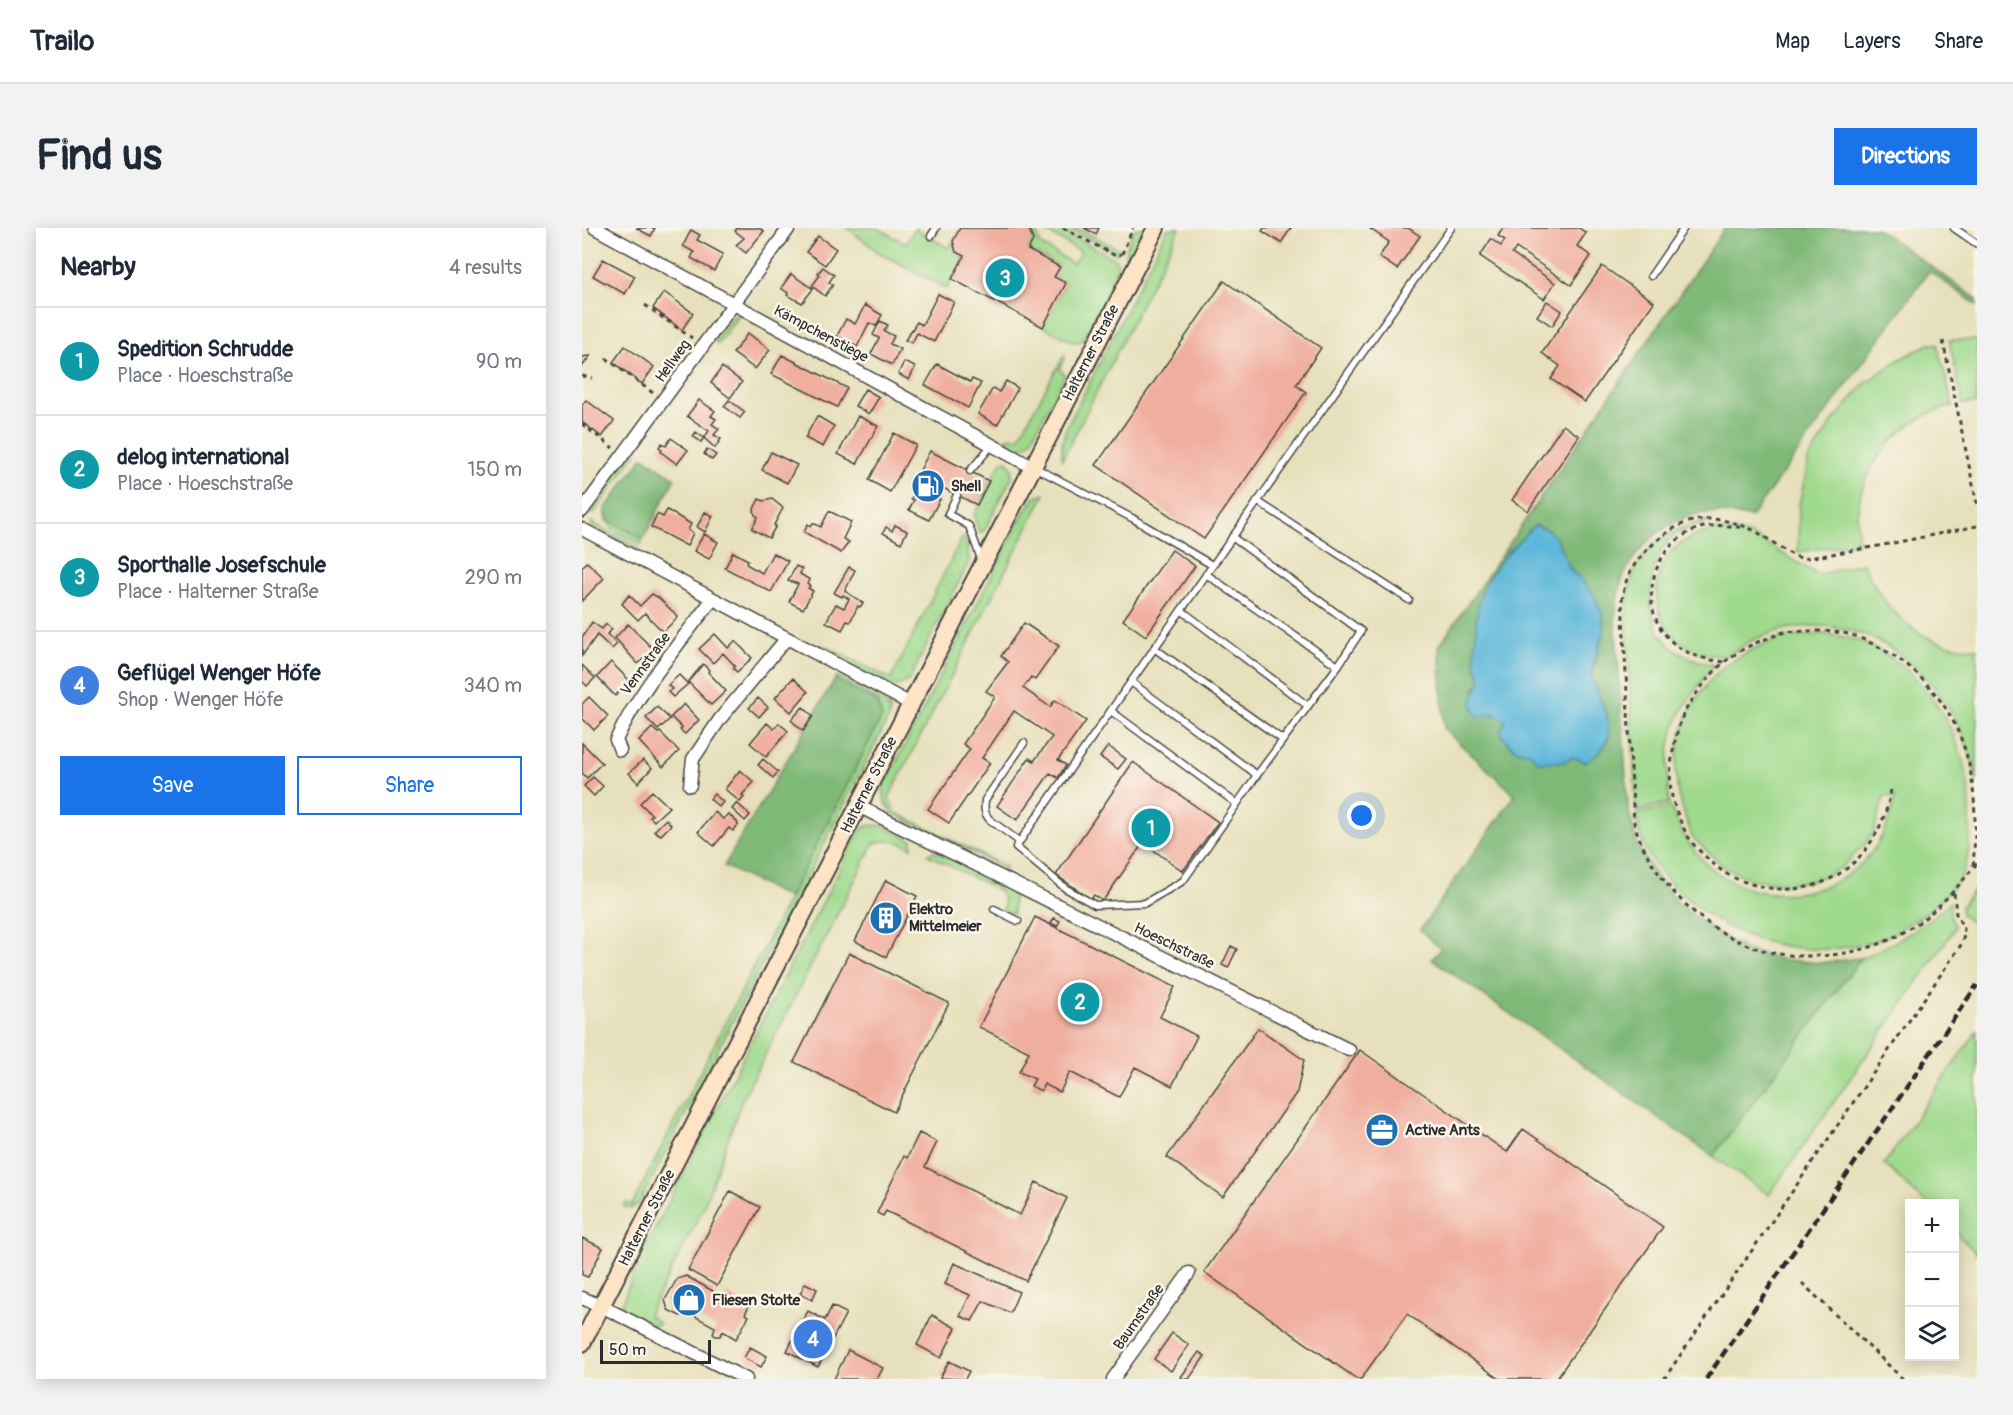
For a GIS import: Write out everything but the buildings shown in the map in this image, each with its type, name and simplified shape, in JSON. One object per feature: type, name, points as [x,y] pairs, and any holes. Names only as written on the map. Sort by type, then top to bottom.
[{"type":"main road","name":"Halterner Straße","points":[[582,1343],[1156,228]]},
{"type":"street","name":"Kämpchenstiege","points":[[595,228],[1032,467]]},
{"type":"street","name":"Hellweg","points":[[582,511],[789,228]]},
{"type":"street","points":[[582,529],[911,704]]},
{"type":"street","name":"Vennstraße","points":[[620,750],[616,740],[623,724],[648,686],[712,600]]},
{"type":"street","points":[[690,785],[693,759],[720,719],[786,639]]},
{"type":"street","name":"Hoeschstraße","points":[[858,806],[1349,1050]]},
{"type":"street","name":"Baumstraße","points":[[1113,1379],[1189,1273]]},
{"type":"street","points":[[582,1298],[746,1379]]},
{"type":"lane","points":[[932,236],[936,228]]},
{"type":"lane","points":[[1232,537],[1361,630],[1338,666],[1257,775],[1183,881],[1144,903],[1095,904],[1065,888],[1016,847],[1212,565],[1451,228]]},
{"type":"lane","points":[[1652,276],[1684,228]]},
{"type":"lane","points":[[1954,228],[1977,244]]},
{"type":"lane","points":[[970,471],[993,445]]},
{"type":"lane","points":[[1032,467],[1132,518],[1212,565]]},
{"type":"lane","points":[[957,495],[948,514],[969,526],[983,564]]},
{"type":"lane","points":[[1257,501],[1409,600]]},
{"type":"lane","points":[[1206,574],[1338,666]]},
{"type":"lane","points":[[1181,610],[1308,706]]},
{"type":"lane","points":[[1154,648],[1283,740]]},
{"type":"lane","points":[[1131,682],[1257,775]]},
{"type":"lane","points":[[1111,711],[1237,804]]},
{"type":"lane","points":[[1020,842],[989,819],[984,807],[985,800],[1024,743]]},
{"type":"lane","points":[[994,909],[1018,921]]},
{"type":"path","points":[[1063,228],[1116,256],[1121,254]]},
{"type":"path","points":[[645,305],[694,339]]},
{"type":"path","points":[[1943,341],[1977,504]]},
{"type":"path","points":[[606,358],[654,394]]},
{"type":"path","points":[[582,376],[592,378]]},
{"type":"path","points":[[582,424],[614,448]]},
{"type":"path","points":[[1977,526],[1860,549],[1800,558],[1753,529],[1733,522],[1712,518],[1690,520],[1671,528],[1635,563],[1624,582],[1622,600],[1631,804],[1634,823],[1639,843],[1655,870],[1670,890],[1691,910],[1715,927],[1746,944],[1780,954],[1817,956],[1854,951],[1884,942],[1914,926],[1936,910],[1977,863]]},
{"type":"path","points":[[1724,662],[1701,659],[1682,650],[1669,639],[1657,623],[1653,610],[1651,596],[1653,577],[1666,551],[1690,532],[1703,527],[1719,525],[1753,529]]},
{"type":"path","points":[[1891,790],[1888,810],[1874,840],[1856,862],[1833,878],[1809,887],[1771,889],[1749,884],[1721,871],[1689,839],[1671,795],[1674,743],[1681,719],[1692,700],[1724,662],[1754,644],[1785,632],[1822,631],[1854,635],[1892,654],[1915,672],[1947,709],[1967,752],[1976,801],[1972,869]]},
{"type":"path","points":[[1664,1379],[1963,942],[1964,929],[1956,914],[1954,892]]},
{"type":"path","points":[[1802,1284],[1903,1379]]},
{"type":"green space","points":[[847,228],[878,228],[906,244],[917,228],[916,230],[949,248],[953,241],[956,252],[964,256],[947,289],[880,253]]},
{"type":"green space","points":[[1029,228],[1036,228],[1040,244],[1073,264],[1081,252],[1047,232],[1046,228],[1058,228],[1115,259],[1118,265],[1102,303],[1082,341],[1073,342],[1043,327],[1066,283],[1054,277],[1059,266],[1028,250],[1033,240]]},
{"type":"green space","points":[[1068,228],[1078,228],[1120,250],[1117,254]]},
{"type":"green space","points":[[1135,228],[1145,228],[1125,260],[1126,248]]},
{"type":"green space","points":[[1168,228],[1180,228],[1062,460],[1062,444],[1066,429]]},
{"type":"green space","points":[[1725,228],[1876,228],[1977,299],[1977,305],[1929,271],[1751,517],[1705,513],[1668,526],[1638,552],[1630,563],[1620,586],[1615,620],[1628,806],[1637,845],[1657,878],[1679,904],[1712,930],[1744,949],[1779,959],[1819,963],[1861,958],[1713,1156],[1432,959],[1441,949],[1420,930],[1515,795],[1444,729],[1439,646]],"holes":[[[1557,540],[1571,571],[1579,577],[1603,632],[1591,675],[1607,716],[1573,757],[1564,762],[1531,752],[1507,722],[1494,715],[1484,715],[1474,690],[1481,680],[1479,671],[1484,586],[1509,550]]]},
{"type":"green space","points":[[739,315],[718,344],[714,341],[729,320]]},
{"type":"green space","points":[[1949,340],[1977,340],[1977,403],[1963,404]]},
{"type":"green space","points":[[1929,344],[1937,344],[1953,406],[1917,420],[1888,445],[1876,461],[1860,496],[1857,515],[1858,543],[1798,552],[1799,505],[1809,458],[1833,421],[1863,385],[1895,362]]},
{"type":"green space","points":[[1064,355],[1065,358],[1059,369],[1065,375],[1030,443],[1022,447],[1008,446],[1010,442],[1005,439],[1013,437],[1018,439]]},
{"type":"green space","points":[[633,450],[637,453],[593,514],[588,512]]},
{"type":"green space","points":[[643,457],[675,478],[643,539],[608,520],[605,509]]},
{"type":"green space","points":[[1007,460],[1012,468],[1012,477],[984,531],[979,532],[974,516],[1001,462]]},
{"type":"green space","points":[[1045,494],[889,797],[895,812],[1006,867],[1004,868],[893,814],[885,802],[883,788],[1025,510],[1036,497]]},
{"type":"green space","points":[[605,509],[608,520],[643,539],[641,544],[611,527],[605,516]]},
{"type":"green space","points":[[1712,521],[1685,530],[1670,539],[1660,553],[1654,569],[1652,613],[1663,638],[1684,655],[1714,665],[1689,699],[1674,728],[1668,760],[1669,803],[1636,811],[1626,625],[1631,579],[1643,556],[1659,540],[1690,525]]},
{"type":"green space","points":[[591,522],[639,548],[637,551],[592,527]]},
{"type":"green space","points":[[1714,530],[1746,533],[1818,575],[1863,563],[1882,597],[1907,624],[1939,642],[1957,647],[1977,648],[1977,782],[1968,749],[1954,717],[1935,689],[1912,664],[1885,645],[1854,632],[1821,626],[1786,629],[1759,637],[1723,656],[1705,654],[1691,649],[1678,640],[1662,618],[1657,590],[1659,575],[1669,554],[1680,544]]},
{"type":"green space","points":[[962,538],[967,542],[969,562],[909,680],[899,685],[888,685],[817,648],[819,645],[827,647],[891,679]]},
{"type":"green space","points":[[1822,634],[1853,639],[1880,651],[1903,667],[1924,687],[1941,711],[1964,764],[1969,793],[1970,834],[1968,856],[1962,875],[1945,896],[1924,914],[1881,939],[1858,945],[1812,949],[1789,947],[1745,935],[1724,925],[1692,903],[1669,882],[1650,857],[1638,829],[1637,814],[1670,806],[1684,835],[1703,861],[1720,875],[1755,890],[1794,893],[1813,890],[1831,884],[1863,862],[1884,833],[1895,798],[1884,796],[1874,832],[1843,866],[1830,874],[1810,881],[1786,884],[1751,879],[1725,868],[1692,837],[1678,795],[1676,770],[1678,746],[1686,719],[1695,700],[1711,679],[1724,666],[1755,648],[1783,637]]},
{"type":"green space","points":[[837,676],[882,699],[890,709],[889,717],[639,1204],[630,1209],[624,1207],[626,1203],[632,1205],[882,717],[877,701],[835,679]]},
{"type":"green space","points":[[835,679],[877,702],[882,717],[789,898],[724,866]]},
{"type":"green space","points":[[866,826],[883,826],[912,840],[912,848],[894,841],[874,843],[742,1100],[702,1211],[648,1315],[659,1323],[655,1326],[635,1319],[621,1306],[639,1260],[859,832]]},
{"type":"green space","points":[[934,851],[1005,885],[1013,897],[1013,914],[1003,910],[1004,899],[998,890],[928,855]]},
{"type":"green space","points":[[1977,885],[1977,913],[1971,922],[1961,915],[1961,907]]},
{"type":"green space","points":[[1950,902],[1950,915],[1955,926],[1951,934],[1769,1195],[1713,1156],[1861,958],[1908,934]]},
{"type":"green space","points":[[1977,1031],[1977,1254],[1959,1236],[1959,1199],[1921,1199],[1884,1164]]},
{"type":"water","points":[[1535,525],[1550,531],[1557,540],[1571,571],[1594,595],[1603,616],[1603,632],[1591,675],[1607,716],[1609,736],[1601,751],[1586,762],[1573,757],[1564,762],[1538,762],[1530,752],[1512,747],[1506,740],[1500,732],[1506,721],[1494,714],[1480,717],[1475,713],[1472,704],[1481,680],[1479,671],[1475,667],[1479,601],[1494,569]]},
{"type":"railway","points":[[1706,1379],[1977,985]]},
{"type":"place","name":"Sporthalle Josefschule","points":[[1005,278]]},
{"type":"place","name":"Shell","points":[[928,486]]},
{"type":"place","name":"Spedition Schrudde","points":[[1151,828]]},
{"type":"place","name":"Elektro Mittelmeier","points":[[886,918]]},
{"type":"place","name":"delog international","points":[[1080,1002]]},
{"type":"place","name":"Active Ants","points":[[1382,1130]]},
{"type":"place","name":"Fliesen Stolte","points":[[689,1300]]},
{"type":"place","name":"Geflügel Wenger Höfe","points":[[813,1339]]}]
